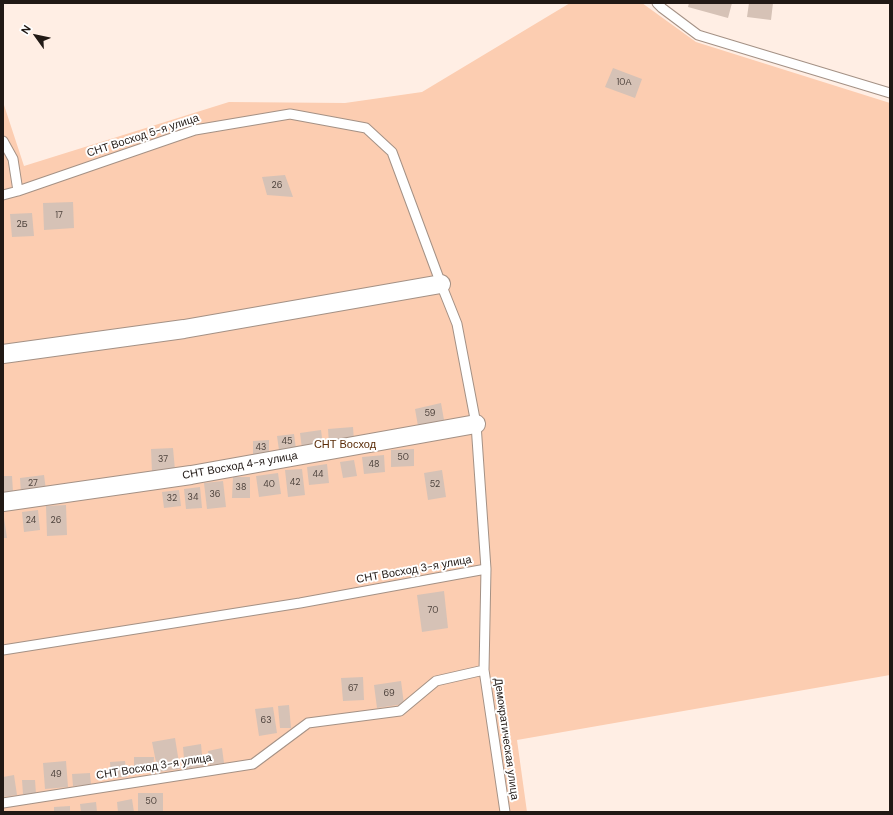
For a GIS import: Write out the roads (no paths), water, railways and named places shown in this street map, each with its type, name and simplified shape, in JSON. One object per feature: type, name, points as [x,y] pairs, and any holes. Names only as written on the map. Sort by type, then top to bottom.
[{"type":"street","points":[[3,354],[184,329],[441,284]]},
{"type":"street","name":"СНТ Восход 4-я улица","points":[[3,502],[191,475],[476,424]]},
{"type":"lane","points":[[657,3],[698,35],[890,93]]},
{"type":"lane","name":"СНТ Восход 5-я улица","points":[[3,195],[195,130],[290,114],[366,128],[392,152],[441,284]]},
{"type":"lane","points":[[3,141],[13,159],[18,191]]},
{"type":"lane","points":[[441,284],[457,324],[476,424],[486,569]]},
{"type":"lane","name":"СНТ Восход 3-я улица","points":[[3,650],[300,603],[486,569],[484,670],[436,681],[400,711],[308,723],[253,764],[3,803]]},
{"type":"lane","name":"Демократическая улица","points":[[484,670],[505,812]]},
{"type":"park label","name":"СНТ Восход","points":[[345,445]]}]
